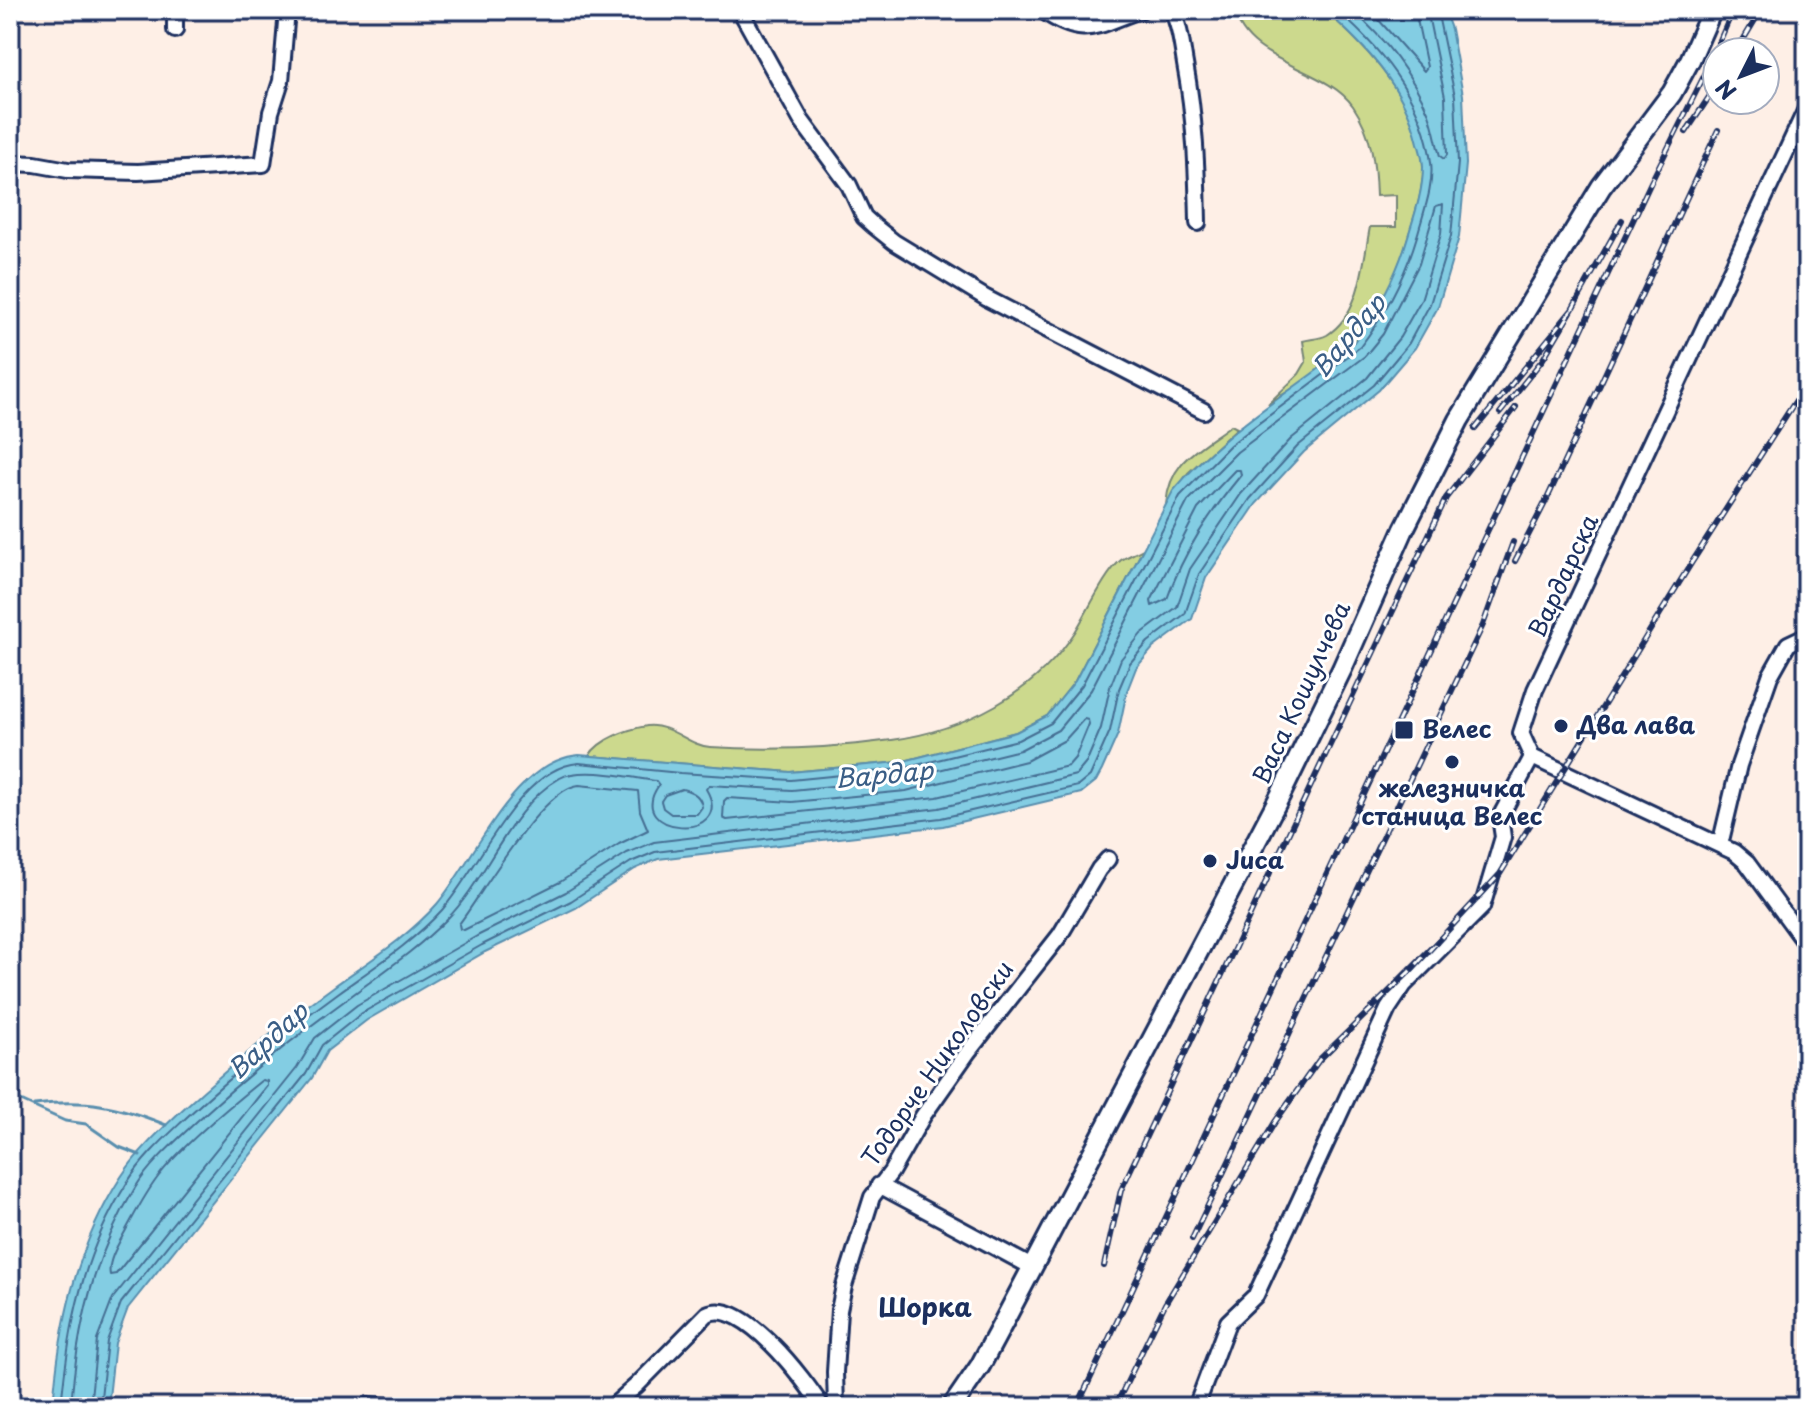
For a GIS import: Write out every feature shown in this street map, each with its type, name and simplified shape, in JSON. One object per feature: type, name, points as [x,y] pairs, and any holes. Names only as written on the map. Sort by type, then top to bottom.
[{"type":"main road","name":"Васа Кошулчева","points":[[952,1407],[980,1366],[1280,796],[1342,669],[1404,529],[1459,420],[1601,187],[1672,93],[1712,10]]},
{"type":"street","points":[[175,10],[175,30]]},
{"type":"street","points":[[10,163],[68,170],[138,172],[263,164],[271,112],[281,81],[287,10]]},
{"type":"street","points":[[740,10],[794,108],[854,193],[864,217],[874,226],[972,290],[1204,411]]},
{"type":"street","points":[[1042,10],[1066,24],[1094,29],[1141,10]]},
{"type":"street","points":[[1172,10],[1190,93],[1197,149],[1198,223]]},
{"type":"street","name":"Вардарска","points":[[1532,757],[1521,733],[1535,690],[1807,107]]},
{"type":"street","points":[[1720,845],[1739,765],[1770,676],[1788,644],[1807,635]]},
{"type":"street","points":[[1196,1407],[1228,1322],[1256,1295],[1388,1009],[1404,985],[1482,907],[1503,837],[1500,817],[1532,757],[1734,852],[1747,863],[1807,945]]},
{"type":"street","name":"Тодорче Николовски","points":[[836,1407],[836,1345],[844,1286],[866,1215],[879,1185],[891,1172],[923,1116],[968,1052],[1060,935],[1108,859]]},
{"type":"street","points":[[879,1185],[1032,1267]]},
{"type":"street","points":[[612,1407],[707,1314],[722,1310],[772,1344],[810,1387],[822,1407]]},
{"type":"street","points":[[370,1405],[406,1407]]},
{"type":"green space","points":[[1234,10],[1324,10],[1374,59],[1402,99],[1420,143],[1423,165],[1418,201],[1404,250],[1373,316],[1337,358],[1268,404],[1299,374],[1306,362],[1303,341],[1327,335],[1347,314],[1359,286],[1370,227],[1396,227],[1396,195],[1376,196],[1371,149],[1353,106],[1324,82],[1254,43],[1242,28]]},
{"type":"green space","points":[[1231,425],[1237,428],[1188,473],[1166,504],[1173,477],[1180,466],[1197,449]]},
{"type":"green space","points":[[1143,549],[1075,681],[1047,716],[1016,732],[900,762],[790,772],[589,756],[607,740],[647,726],[664,728],[702,746],[755,749],[870,743],[945,728],[996,706],[1040,674],[1075,632],[1115,566]]},
{"type":"water","name":"Вардар","points":[[1324,10],[1444,10],[1451,29],[1463,95],[1466,164],[1459,237],[1438,307],[1415,348],[1379,390],[1304,452],[1256,504],[1206,578],[1192,619],[1153,648],[1136,668],[1127,691],[1118,734],[1096,781],[1081,793],[943,826],[658,859],[635,869],[576,908],[485,952],[367,1020],[327,1051],[312,1078],[128,1308],[115,1343],[108,1407],[53,1407],[60,1346],[72,1288],[92,1231],[121,1177],[166,1126],[237,1062],[425,916],[451,885],[498,814],[535,774],[556,761],[579,755],[790,772],[900,762],[1016,732],[1047,716],[1075,681],[1173,491],[1237,430],[1354,342],[1372,317],[1399,262],[1422,184],[1423,164],[1418,143],[1404,104],[1382,69],[1355,38]]},
{"type":"waterway","points":[[10,1096],[65,1121],[86,1124],[119,1147],[140,1155]]},
{"type":"waterway","points":[[34,1105],[102,1105],[166,1125]]},
{"type":"railway","points":[[1077,1407],[1733,10]]},
{"type":"railway","points":[[1746,36],[1761,10]]},
{"type":"railway","points":[[1686,132],[1701,109]]},
{"type":"railway","points":[[1515,561],[1547,499],[1718,130]]},
{"type":"railway","points":[[1572,310],[1622,220]]},
{"type":"railway","points":[[1475,429],[1572,310],[1543,359],[1500,413]]},
{"type":"railway","points":[[1115,1407],[1165,1304],[1275,1122],[1319,1060],[1414,967],[1500,874],[1692,562],[1807,383]]},
{"type":"railway","points":[[1104,1266],[1121,1190],[1446,498],[1516,407]]},
{"type":"railway","points":[[1192,1239],[1483,625],[1513,542]]},
{"type":"place","name":"Два лава","points":[[1561,726]]},
{"type":"place","name":"Велес","points":[[1404,730]]},
{"type":"place","name":"железничка станица Велес","points":[[1452,762]]},
{"type":"place","name":"Juca","points":[[1210,861]]},
{"type":"district","name":"Шорка","points":[[925,1308]]}]
